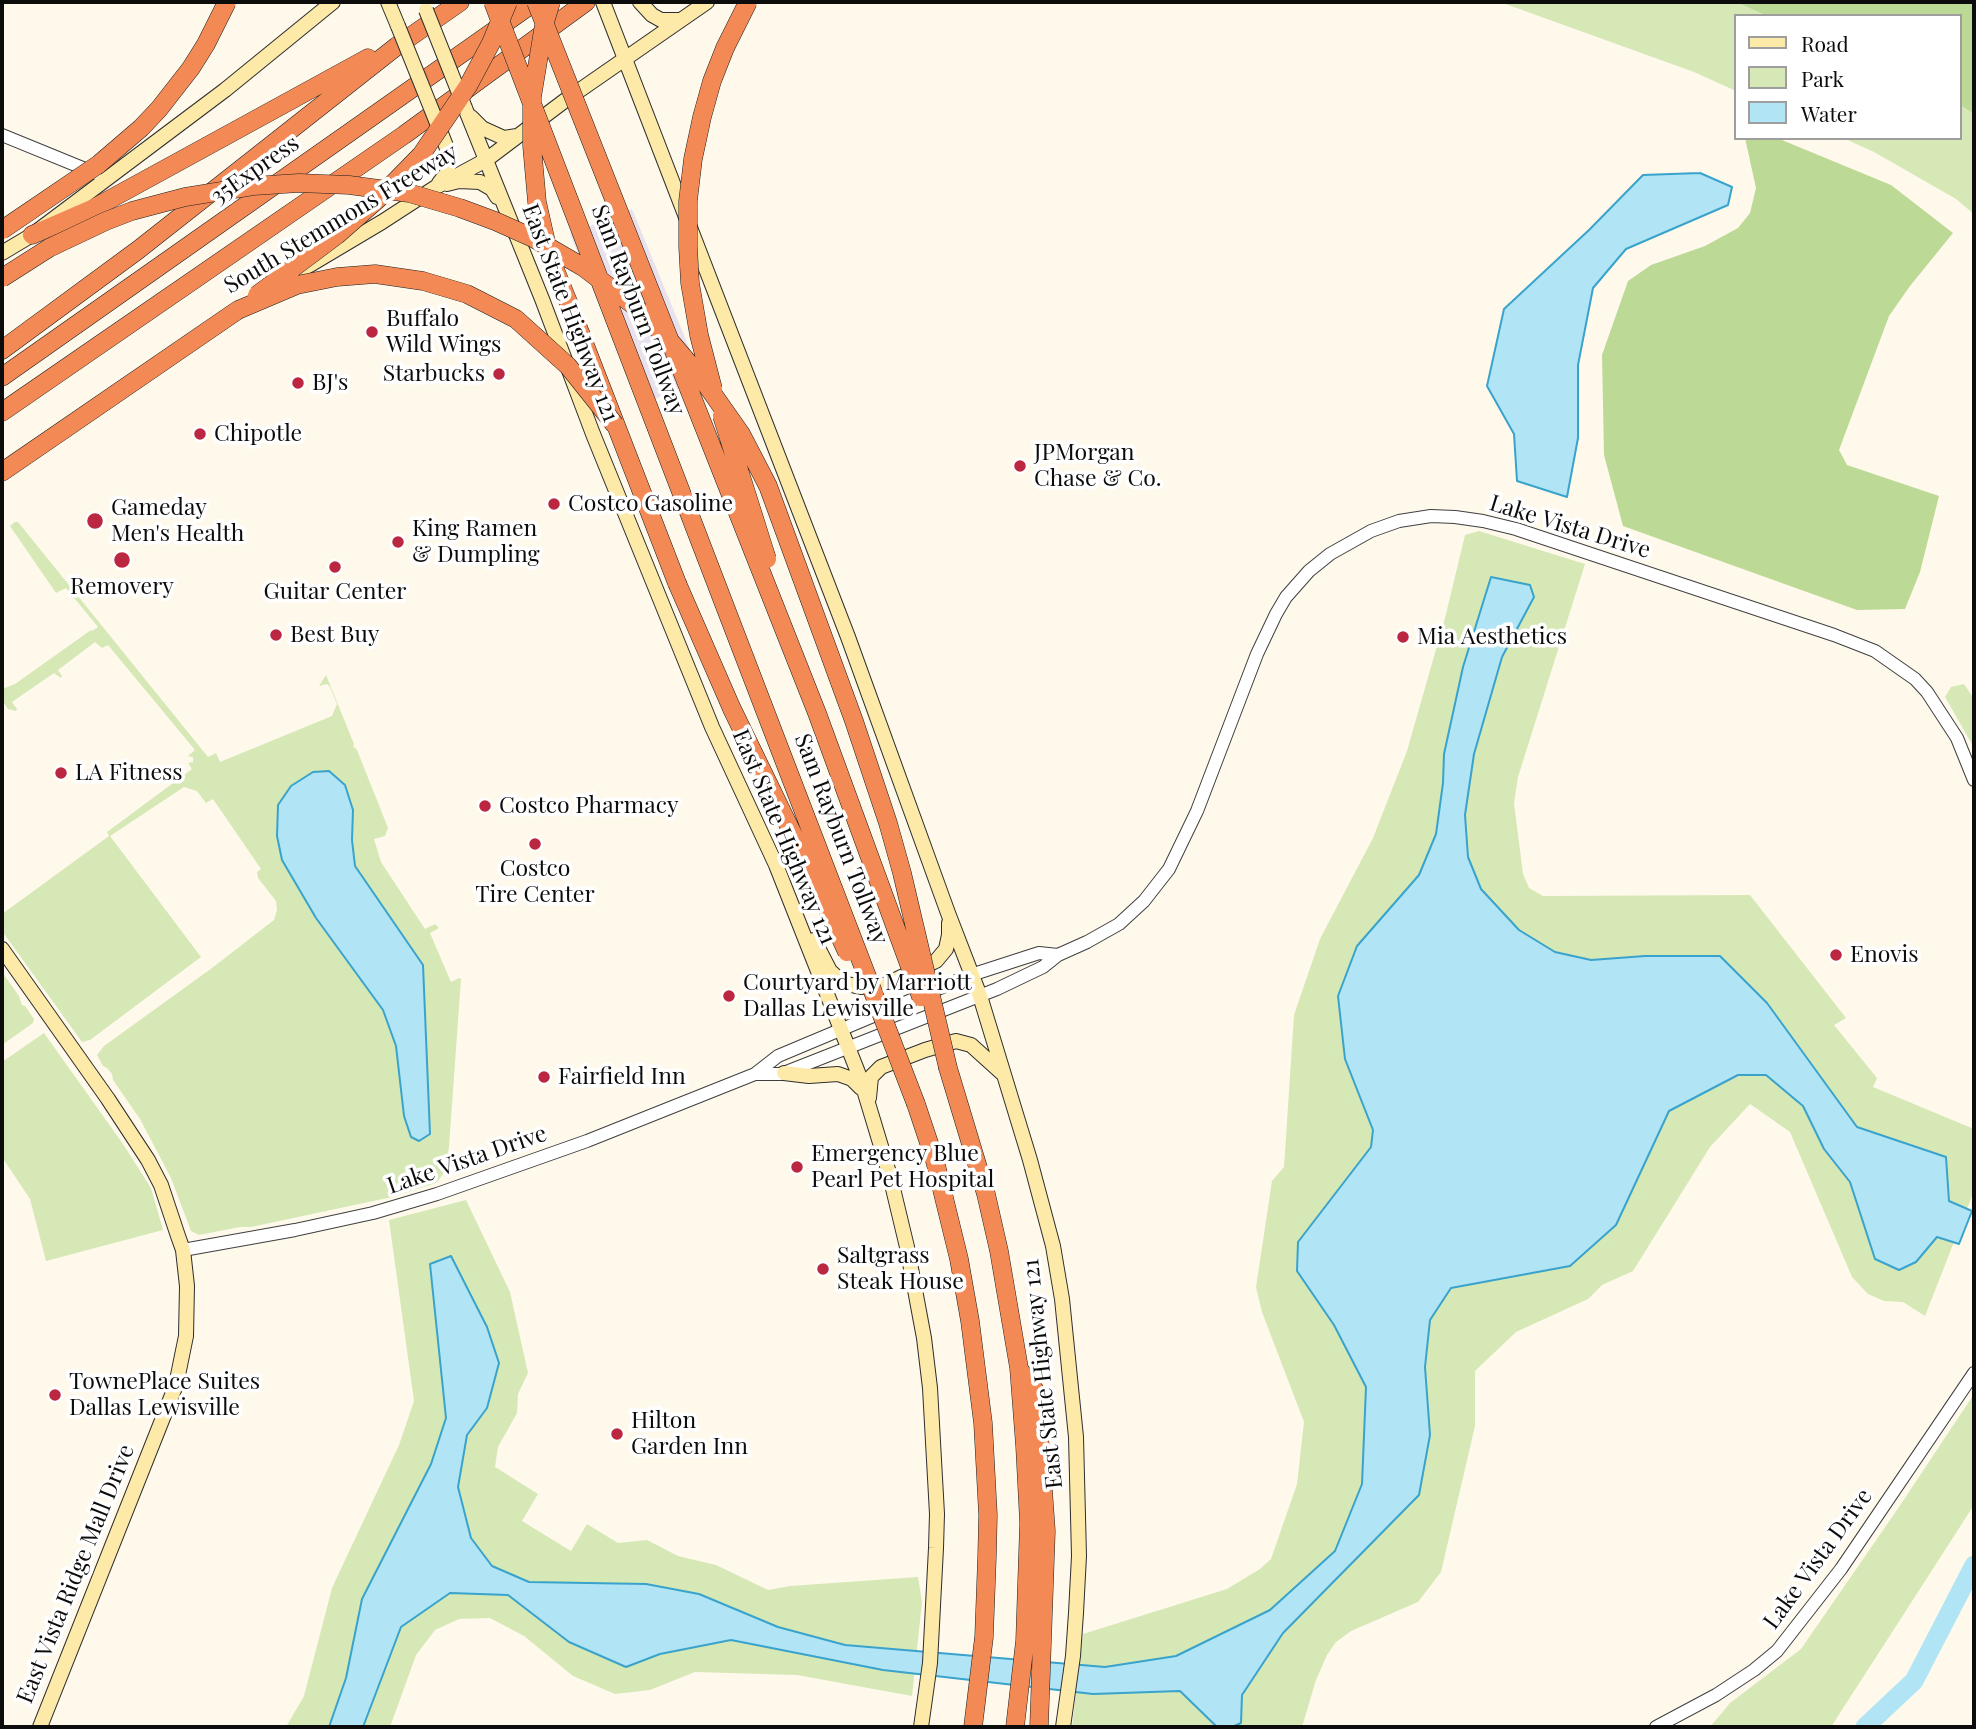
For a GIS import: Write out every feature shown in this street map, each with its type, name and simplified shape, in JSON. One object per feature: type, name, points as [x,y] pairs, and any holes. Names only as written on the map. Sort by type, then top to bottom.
[{"type":"highway","points":[[2,230],[99,164],[141,128],[191,68],[228,2]]},
{"type":"highway","points":[[2,350],[138,250],[397,46],[460,2]]},
{"type":"highway","name":"Sam Rayburn Tollway","points":[[493,2],[914,1098],[935,1161],[959,1259],[978,1373],[983,1423],[988,1515],[984,1637],[973,1727]]},
{"type":"highway","points":[[2,472],[238,310],[338,235],[378,199],[421,155],[468,86],[491,43],[508,2]]},
{"type":"highway","name":"Sam Rayburn Tollway","points":[[536,2],[817,713],[950,1075],[973,1148],[989,1206],[1006,1290],[1026,1446],[1033,1642],[1015,1727]]},
{"type":"highway","name":"35Express","points":[[2,377],[536,2]]},
{"type":"highway","points":[[551,2],[544,25],[532,97],[531,146],[537,202],[549,255],[687,608],[914,1098]]},
{"type":"highway","name":"South Stemmons Freeway","points":[[2,412],[404,135],[586,2]]},
{"type":"highway","points":[[748,2],[712,81],[693,159],[688,201],[690,283],[699,335],[712,385],[817,713]]},
{"type":"highway","points":[[32,236],[94,208],[321,82],[397,46]]},
{"type":"highway","points":[[2,278],[49,248],[132,211],[185,197],[253,186],[299,183],[349,185],[409,193],[495,220],[533,238],[583,268],[632,304],[670,341],[703,380],[741,434],[768,486],[888,823],[950,1075]]},
{"type":"highway","points":[[238,310],[297,285],[337,276],[375,274],[423,281],[467,294],[516,319],[568,366],[615,425]]},
{"type":"highway","points":[[1033,1642],[1040,1701],[1039,1727]]},
{"type":"highway","points":[[966,1727],[978,1695]]},
{"type":"main road","points":[[2,253],[32,236],[225,90],[333,2]]},
{"type":"main road","points":[[388,2],[448,151],[447,173],[436,187]]},
{"type":"main road","name":"East State Highway 121","points":[[603,2],[848,637],[980,996],[1053,1246],[1073,1398],[1079,1486],[1079,1556],[1073,1656],[1063,1727]]},
{"type":"main road","points":[[640,2],[652,16],[661,20],[679,20]]},
{"type":"main road","name":"South Stemmons Freeway","points":[[2,481],[257,296],[436,187],[486,160],[567,99],[707,2]]},
{"type":"main road","name":"East State Highway 121","points":[[424,6],[712,727],[773,858],[867,1100],[890,1176],[926,1347],[930,1388],[937,1514],[933,1625],[921,1727]]},
{"type":"main road","points":[[466,111],[482,128],[504,138],[519,135]]},
{"type":"main road","points":[[436,187],[459,181],[480,182],[492,190],[504,206]]},
{"type":"main road","points":[[773,858],[830,971],[843,983],[860,987],[884,985],[936,961],[946,949],[949,935],[948,913]]},
{"type":"main road","name":"East Vista Ridge Mall Drive","points":[[2,949],[108,1098],[148,1160],[161,1185],[183,1250],[187,1286],[186,1336],[176,1385],[40,1727]]},
{"type":"main road","points":[[867,1100],[871,1077],[881,1067],[956,1041],[971,1045],[1003,1074]]},
{"type":"main road","points":[[784,1073],[809,1076],[840,1074],[852,1079],[867,1100]]},
{"type":"street","points":[[2,135],[108,178]]},
{"type":"street","name":"Lake Vista Drive","points":[[755,1074],[784,1073],[980,996],[1044,967],[1058,955],[1119,924],[1144,901],[1169,869],[1187,834],[1257,654],[1276,614],[1294,588],[1309,571],[1353,540],[1381,526],[1413,518],[1455,517],[1516,529],[1875,651],[1914,679],[1927,692],[1958,738],[1974,780]]},
{"type":"street","name":"Lake Vista Drive","points":[[183,1250],[373,1213],[437,1194],[587,1141],[755,1074],[778,1056],[971,975],[1039,953],[1058,955]]},
{"type":"street","name":"Lake Vista Drive","points":[[1656,1727],[1716,1695],[1777,1651],[1840,1569],[1974,1373]]},
{"type":"shaded area","points":[[632,209],[702,379],[640,405],[570,234]]},
{"type":"green space","points":[[1500,2],[1736,2],[1763,14],[1734,14],[1734,90],[1694,72]]},
{"type":"green space","points":[[1736,2],[1974,2],[1974,114],[1962,106],[1962,14],[1763,14]]},
{"type":"green space","points":[[1962,106],[1974,114],[1974,214],[1956,199],[1874,152],[1847,140],[1962,140]]},
{"type":"green space","points":[[1745,140],[1782,140],[1891,185],[1953,233],[1889,316],[1839,450],[1847,465],[1939,496],[1920,572],[1905,609],[1857,610],[1623,526],[1604,455],[1602,355],[1628,281],[1651,265],[1705,246],[1738,228],[1750,213],[1756,188]]},
{"type":"green space","points":[[18,522],[208,757],[216,753],[220,762],[332,716],[337,704],[330,687],[327,684],[319,686],[326,675],[388,828],[385,836],[374,839],[381,862],[425,929],[435,924],[439,928],[430,933],[451,982],[461,979],[449,1147],[444,1173],[436,1183],[392,1197],[251,1227],[199,1235],[191,1231],[171,1178],[140,1119],[97,1055],[104,1046],[274,920],[276,901],[258,878],[257,872],[261,869],[213,799],[206,803],[197,791],[184,787],[110,836],[201,957],[90,1040],[82,1042],[2,931],[2,914],[109,836],[107,832],[192,769],[188,763],[193,762],[193,757],[188,756],[195,750],[108,645],[102,648],[95,642],[58,670],[61,678],[54,673],[12,702],[16,711],[8,709],[2,700],[2,685],[5,688],[15,684],[98,627],[66,588],[56,593],[10,526]]},
{"type":"green space","points":[[1479,531],[1585,564],[1518,777],[1514,803],[1523,874],[1529,888],[1543,896],[1750,895],[1846,1018],[1834,1025],[1877,1078],[1873,1087],[1974,1129],[1974,1191],[1925,1316],[1903,1302],[1884,1301],[1868,1294],[1852,1277],[1790,1132],[1750,1104],[1710,1147],[1633,1271],[1602,1285],[1588,1299],[1516,1332],[1475,1371],[1475,1426],[1441,1572],[1418,1602],[1351,1631],[1336,1642],[1316,1680],[1302,1727],[1072,1727],[1083,1634],[1227,1589],[1260,1569],[1271,1559],[1297,1484],[1304,1422],[1262,1312],[1256,1287],[1272,1181],[1284,1167],[1294,1015],[1320,939],[1373,838],[1407,751],[1445,618],[1465,535]]},
{"type":"green space","points":[[1964,684],[1974,699],[1974,748],[1945,697],[1951,687]]},
{"type":"green space","points":[[2,972],[34,1019],[33,1023],[2,1045]]},
{"type":"green space","points":[[44,1033],[151,1188],[163,1230],[46,1261],[30,1199],[2,1157],[2,1062]]},
{"type":"green space","points":[[466,1200],[510,1292],[528,1373],[518,1394],[517,1413],[498,1447],[495,1467],[538,1494],[522,1521],[571,1551],[587,1524],[618,1543],[647,1540],[678,1556],[716,1565],[768,1590],[918,1577],[922,1602],[912,1696],[797,1675],[695,1672],[650,1690],[615,1694],[573,1676],[524,1636],[490,1618],[459,1619],[435,1630],[416,1655],[390,1727],[286,1727],[304,1696],[332,1588],[399,1445],[414,1401],[389,1220]]},
{"type":"green space","points":[[1974,1394],[1974,1505],[1831,1727],[1710,1727],[1730,1703],[1801,1649]]},
{"type":"water","points":[[1700,173],[1732,187],[1728,205],[1626,249],[1593,288],[1578,365],[1578,438],[1567,497],[1517,481],[1514,434],[1487,386],[1504,309],[1589,230],[1643,175]]},
{"type":"water","points":[[1491,577],[1530,585],[1534,597],[1502,657],[1474,754],[1465,815],[1468,857],[1481,889],[1519,930],[1555,952],[1591,960],[1645,956],[1720,956],[1767,1003],[1857,1127],[1946,1157],[1949,1201],[1972,1211],[1959,1244],[1937,1237],[1916,1262],[1899,1270],[1875,1259],[1850,1182],[1824,1149],[1803,1106],[1766,1075],[1738,1075],[1669,1111],[1616,1225],[1570,1266],[1451,1288],[1430,1320],[1425,1367],[1430,1435],[1419,1495],[1283,1633],[1242,1695],[1241,1723],[1232,1727],[1217,1727],[1180,1691],[1093,1694],[883,1670],[731,1640],[660,1654],[626,1667],[569,1642],[508,1595],[450,1593],[401,1627],[363,1727],[329,1727],[346,1678],[362,1599],[431,1464],[446,1418],[430,1264],[451,1256],[487,1327],[499,1363],[487,1408],[467,1435],[458,1487],[471,1538],[492,1566],[529,1582],[646,1584],[699,1594],[778,1627],[845,1645],[1105,1667],[1176,1656],[1270,1610],[1335,1551],[1362,1484],[1366,1387],[1334,1325],[1297,1271],[1298,1242],[1371,1147],[1373,1130],[1345,1059],[1338,996],[1357,946],[1419,875],[1436,834],[1444,754],[1463,667]]},
{"type":"water","points":[[329,771],[345,785],[353,810],[355,866],[423,965],[430,1134],[419,1141],[411,1137],[404,1116],[396,1046],[383,1010],[316,918],[282,860],[277,836],[278,805],[291,786],[313,772]]},
{"type":"waterway","points":[[1865,1727],[1914,1681],[1974,1565]]},
{"type":"place","name":"Buffalo Wild Wings","points":[[372,332]]},
{"type":"place","name":"Starbucks","points":[[499,374]]},
{"type":"place","name":"BJ's","points":[[298,383]]},
{"type":"place","name":"Chipotle","points":[[200,434]]},
{"type":"place","name":"JPMorgan Chase & Co.","points":[[1020,466]]},
{"type":"place","name":"Costco Gasoline","points":[[554,504]]},
{"type":"place","name":"Gameday Men's Health","points":[[95,521]]},
{"type":"place","name":"King Ramen & Dumpling","points":[[398,542]]},
{"type":"place","name":"Removery","points":[[122,560]]},
{"type":"place","name":"Guitar Center","points":[[335,567]]},
{"type":"place","name":"Best Buy","points":[[276,635]]},
{"type":"place","name":"Mia Aesthetics","points":[[1403,637]]},
{"type":"place","name":"LA Fitness","points":[[61,773]]},
{"type":"place","name":"Costco Pharmacy","points":[[485,806]]},
{"type":"place","name":"Costco Tire Center","points":[[535,844]]},
{"type":"place","name":"Enovis","points":[[1836,955]]},
{"type":"place","name":"Courtyard by Marriott Dallas Lewisville","points":[[729,996]]},
{"type":"place","name":"Fairfield Inn","points":[[544,1077]]},
{"type":"place","name":"Emergency Blue Pearl Pet Hospital","points":[[797,1167]]},
{"type":"place","name":"Saltgrass Steak House","points":[[823,1269]]},
{"type":"place","name":"TownePlace Suites Dallas Lewisville","points":[[55,1395]]},
{"type":"place","name":"Hilton Garden Inn","points":[[617,1434]]}]
